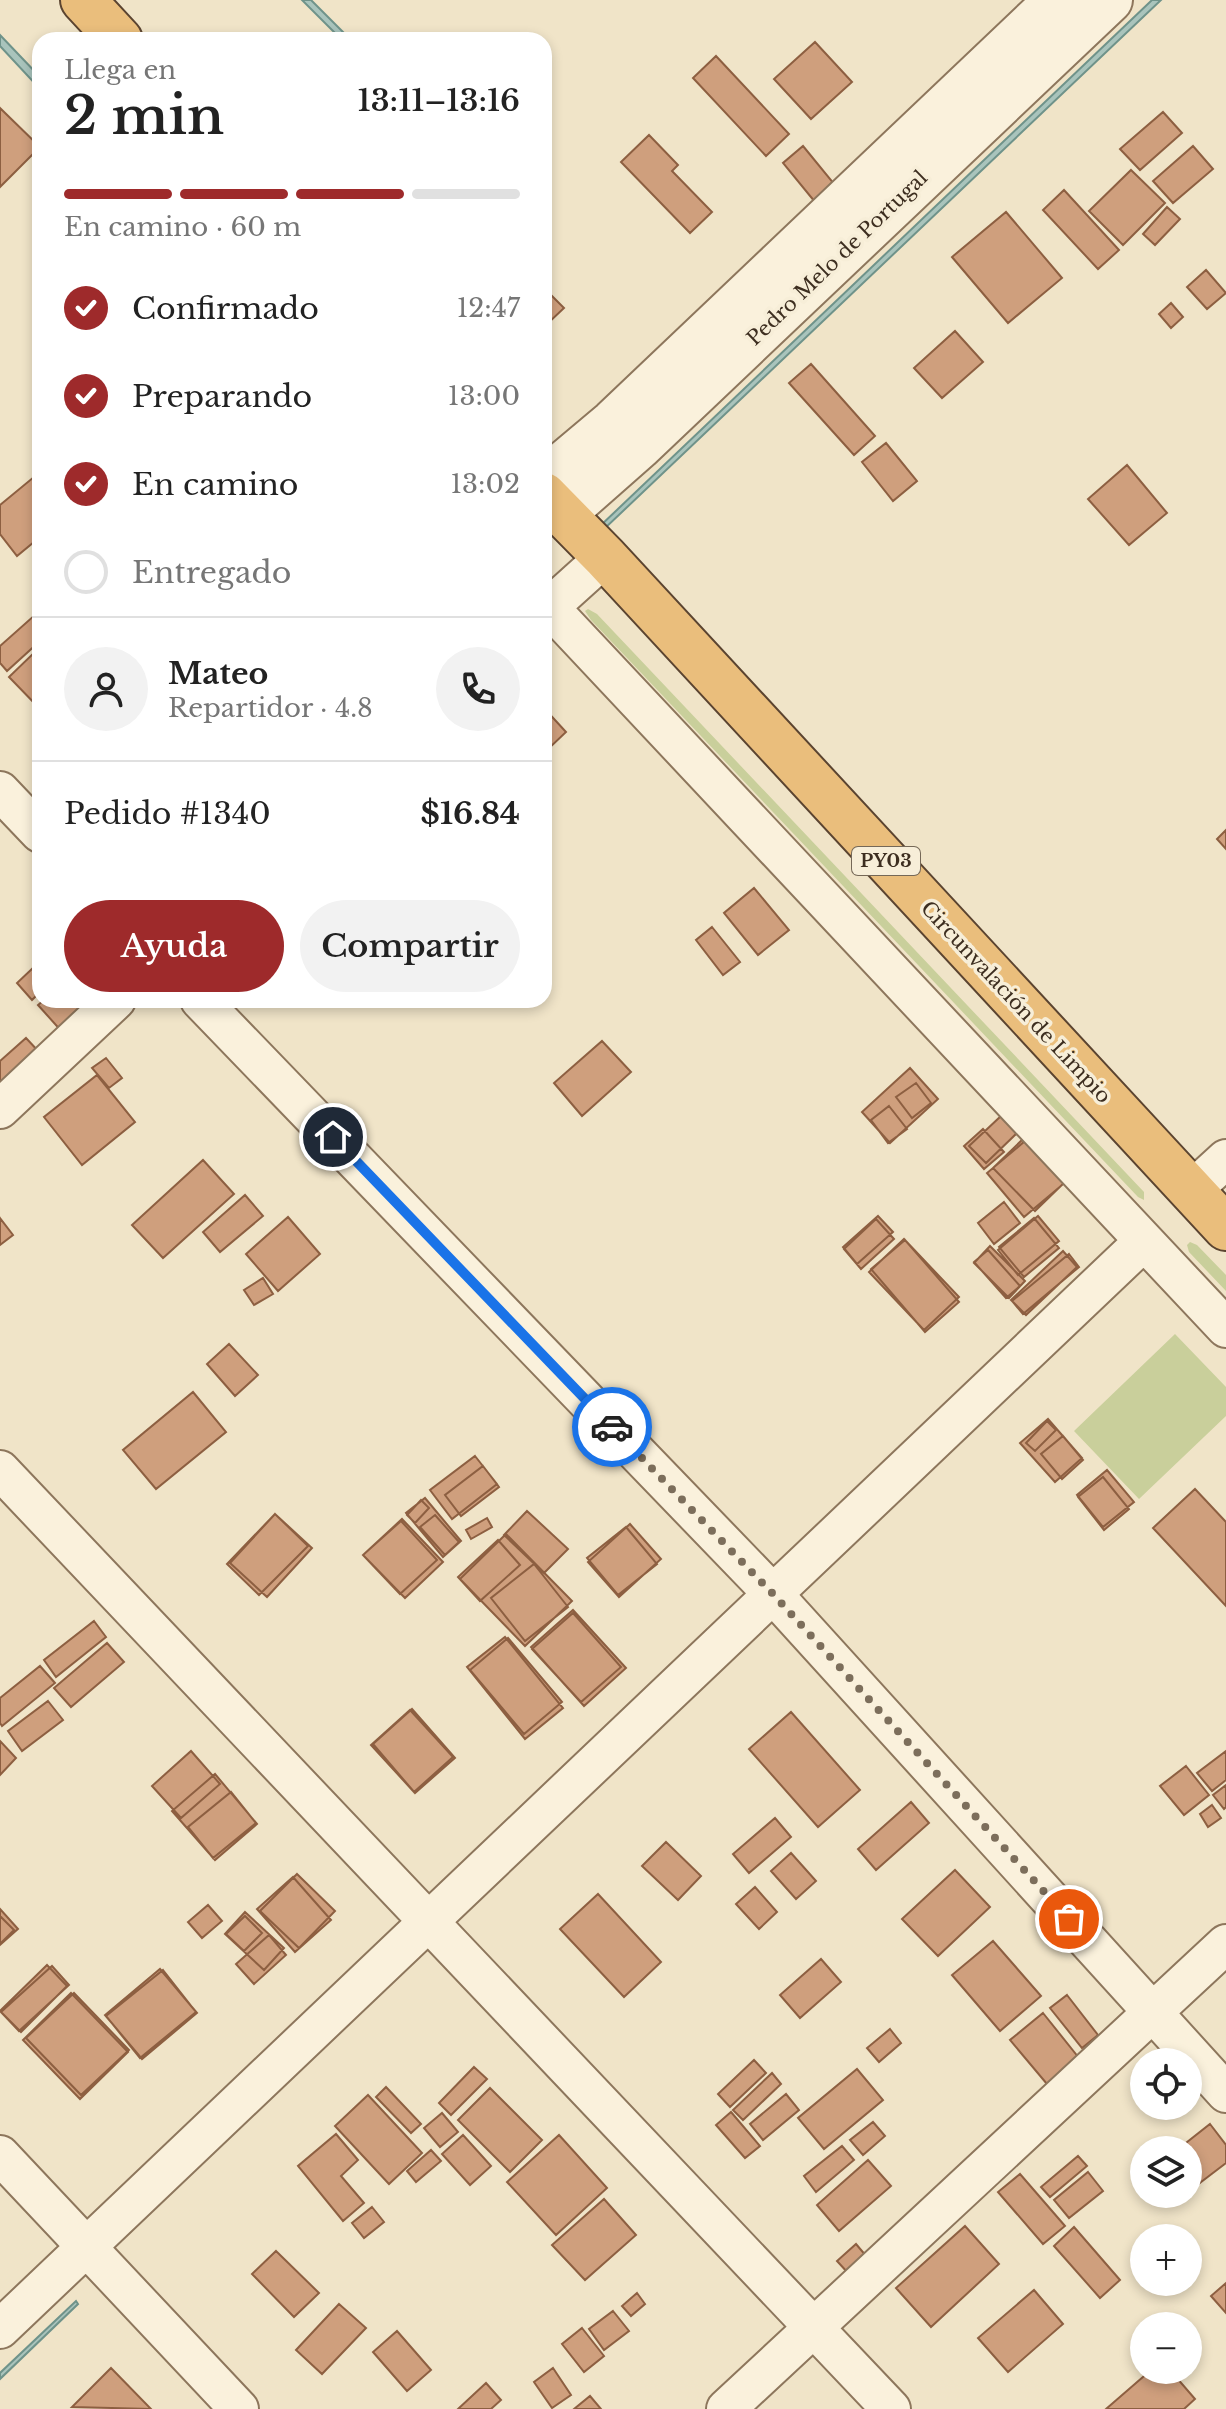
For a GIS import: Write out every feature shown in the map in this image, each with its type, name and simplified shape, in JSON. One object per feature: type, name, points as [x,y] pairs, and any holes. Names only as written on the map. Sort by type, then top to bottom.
[{"type":"highway","points":[[83,0],[113,32]]},
{"type":"highway","name":"Circunvalación de Limpio","points":[[552,498],[1226,1228]]},
{"type":"street","name":"Pedro Melo de Portugal","points":[[552,494],[613,422],[1057,0]]},
{"type":"street","name":"Pedro Melo de Portugal","points":[[552,495],[639,447],[1110,0]]},
{"type":"street","points":[[552,605],[605,557]]},
{"type":"street","points":[[552,615],[1226,1328]]},
{"type":"street","points":[[0,791],[32,825]]},
{"type":"street","points":[[0,1109],[107,1008]]},
{"type":"street","points":[[208,1008],[773,1594],[1226,2093]]},
{"type":"street","points":[[1191,1191],[1226,1159]]},
{"type":"street","points":[[0,2329],[1143,1242]]},
{"type":"street","points":[[0,1470],[891,2409]]},
{"type":"street","points":[[726,2409],[1226,1944]]},
{"type":"street","points":[[0,2155],[239,2409]]},
{"type":"green space","points":[[588,609],[597,614],[1144,1192],[1144,1200],[591,620],[585,611]]},
{"type":"green space","points":[[1190,1242],[1197,1245],[1226,1275],[1226,1291],[1189,1252],[1187,1245]]},
{"type":"green space","points":[[1175,1334],[1226,1387],[1226,1416],[1139,1499],[1074,1431]]},
{"type":"water","points":[[302,0],[311,0],[343,32],[334,32]]},
{"type":"water","points":[[1152,0],[1161,0],[602,531],[598,528]]},
{"type":"water","points":[[0,35],[32,69],[32,80],[0,46]]},
{"type":"water","points":[[76,2301],[78,2304],[0,2379],[0,2373]]},
{"type":"building","points":[[815,42],[852,82],[811,119],[774,79]]},
{"type":"building","points":[[716,56],[789,134],[766,156],[693,78]]},
{"type":"building","points":[[0,108],[32,139],[32,155],[0,187]]},
{"type":"building","points":[[1163,112],[1182,133],[1140,170],[1120,149]]},
{"type":"building","points":[[649,135],[678,165],[672,171],[712,212],[690,233],[621,162]]},
{"type":"building","points":[[803,146],[835,185],[815,202],[783,163]]},
{"type":"building","points":[[1193,146],[1213,169],[1173,203],[1153,181]]},
{"type":"building","points":[[1131,170],[1165,203],[1123,245],[1089,211]]},
{"type":"building","points":[[1064,190],[1119,250],[1098,269],[1043,210]]},
{"type":"building","points":[[1167,207],[1180,219],[1155,245],[1143,234]]},
{"type":"building","points":[[1006,212],[1062,278],[1008,323],[952,257]]},
{"type":"building","points":[[1206,270],[1226,293],[1207,309],[1187,287]]},
{"type":"building","points":[[552,296],[564,308],[552,319]]},
{"type":"building","points":[[1171,303],[1183,317],[1171,328],[1159,314]]},
{"type":"building","points":[[955,331],[983,362],[942,398],[914,368]]},
{"type":"building","points":[[811,364],[875,436],[854,455],[789,383]]},
{"type":"building","points":[[886,443],[917,481],[893,501],[862,462]]},
{"type":"building","points":[[1127,465],[1167,513],[1129,545],[1088,499]]},
{"type":"building","points":[[32,479],[32,544],[17,556],[0,534],[0,505]]},
{"type":"building","points":[[32,618],[32,648],[7,671],[0,663],[0,646]]},
{"type":"building","points":[[32,655],[32,701],[9,677]]},
{"type":"building","points":[[552,717],[566,732],[552,745]]},
{"type":"building","points":[[1226,830],[1226,849],[1217,839]]},
{"type":"building","points":[[754,888],[789,930],[758,955],[724,913]]},
{"type":"building","points":[[712,927],[740,962],[723,975],[696,940]]},
{"type":"building","points":[[32,969],[32,1000],[17,983]]},
{"type":"building","points":[[41,1008],[85,1008],[89,1013],[64,1034]]},
{"type":"building","points":[[26,1038],[40,1053],[0,1090],[0,1061]]},
{"type":"building","points":[[602,1041],[631,1072],[582,1116],[554,1083]]},
{"type":"building","points":[[106,1058],[122,1078],[109,1088],[92,1068]]},
{"type":"building","points":[[910,1068],[938,1099],[890,1143],[862,1112]]},
{"type":"building","points":[[97,1075],[135,1122],[82,1165],[44,1117]]},
{"type":"building","points":[[916,1083],[931,1103],[912,1118],[896,1097]]},
{"type":"building","points":[[889,1106],[907,1129],[888,1143],[871,1120]]},
{"type":"building","points":[[1001,1116],[1017,1133],[986,1163],[969,1146]]},
{"type":"building","points":[[983,1129],[1004,1152],[984,1169],[964,1146]]},
{"type":"building","points":[[1031,1136],[1068,1180],[1024,1217],[987,1173]]},
{"type":"building","points":[[1024,1138],[1066,1181],[1035,1211],[993,1168]]},
{"type":"building","points":[[203,1160],[234,1194],[163,1258],[132,1225]]},
{"type":"building","points":[[245,1195],[263,1216],[220,1252],[203,1232]]},
{"type":"building","points":[[1004,1202],[1020,1223],[994,1244],[978,1223]]},
{"type":"building","points":[[878,1216],[893,1232],[857,1264],[843,1247]]},
{"type":"building","points":[[1038,1216],[1059,1241],[1018,1275],[998,1250]]},
{"type":"building","points":[[288,1217],[320,1254],[278,1291],[246,1254]]},
{"type":"building","points":[[0,1218],[13,1235],[0,1245]]},
{"type":"building","points":[[1034,1218],[1059,1248],[1024,1277],[999,1247]]},
{"type":"building","points":[[876,1219],[894,1239],[861,1269],[844,1249]]},
{"type":"building","points":[[904,1239],[959,1297],[924,1330],[869,1272]]},
{"type":"building","points":[[905,1240],[959,1302],[925,1332],[871,1269]]},
{"type":"building","points":[[990,1246],[1025,1281],[1009,1298],[974,1263]]},
{"type":"building","points":[[988,1250],[1020,1286],[1006,1298],[974,1262]]},
{"type":"building","points":[[1063,1251],[1077,1267],[1026,1315],[1011,1300]]},
{"type":"building","points":[[1069,1254],[1079,1267],[1023,1314],[1012,1301]]},
{"type":"building","points":[[263,1278],[273,1294],[254,1305],[244,1290]]},
{"type":"building","points":[[229,1344],[258,1375],[235,1396],[207,1364]]},
{"type":"building","points":[[193,1392],[226,1432],[156,1489],[123,1450]]},
{"type":"building","points":[[1048,1419],[1082,1458],[1055,1482],[1020,1443]]},
{"type":"building","points":[[1047,1421],[1056,1430],[1035,1451],[1026,1443]]},
{"type":"building","points":[[1063,1436],[1083,1460],[1062,1479],[1041,1454]]},
{"type":"building","points":[[475,1456],[497,1484],[452,1519],[430,1490]]},
{"type":"building","points":[[483,1466],[499,1487],[461,1516],[445,1495]]},
{"type":"building","points":[[1107,1470],[1134,1502],[1103,1527],[1077,1495]]},
{"type":"building","points":[[1103,1477],[1129,1509],[1104,1530],[1078,1497]]},
{"type":"building","points":[[1195,1489],[1226,1522],[1226,1606],[1153,1528]]},
{"type":"building","points":[[425,1498],[461,1541],[443,1557],[406,1513]]},
{"type":"building","points":[[421,1500],[429,1508],[415,1523],[407,1515]]},
{"type":"building","points":[[527,1511],[568,1549],[544,1573],[504,1535]]},
{"type":"building","points":[[275,1514],[308,1546],[259,1595],[227,1564]]},
{"type":"building","points":[[275,1514],[312,1548],[267,1597],[230,1563]]},
{"type":"building","points":[[435,1515],[459,1542],[445,1555],[420,1527]]},
{"type":"building","points":[[487,1518],[492,1527],[471,1539],[466,1530]]},
{"type":"building","points":[[402,1519],[443,1562],[405,1598],[363,1555]]},
{"type":"building","points":[[401,1521],[437,1560],[400,1594],[363,1555]]},
{"type":"building","points":[[630,1524],[661,1559],[619,1597],[588,1562]]},
{"type":"building","points":[[626,1527],[657,1564],[618,1595],[587,1558]]},
{"type":"building","points":[[506,1534],[572,1601],[525,1646],[460,1579]]},
{"type":"building","points":[[498,1540],[520,1565],[480,1601],[458,1577]]},
{"type":"building","points":[[534,1564],[568,1607],[525,1641],[491,1598]]},
{"type":"building","points":[[573,1610],[626,1668],[584,1706],[531,1647]]},
{"type":"building","points":[[573,1613],[621,1667],[581,1702],[532,1649]]},
{"type":"building","points":[[94,1621],[106,1637],[56,1677],[44,1660]]},
{"type":"building","points":[[505,1637],[563,1708],[525,1739],[467,1667]]},
{"type":"building","points":[[508,1638],[562,1702],[524,1734],[470,1670]]},
{"type":"building","points":[[107,1643],[124,1662],[71,1707],[54,1688]]},
{"type":"building","points":[[40,1666],[55,1683],[2,1726],[0,1698]]},
{"type":"building","points":[[48,1701],[63,1720],[22,1751],[8,1731]]},
{"type":"building","points":[[412,1709],[455,1758],[415,1793],[373,1744]]},
{"type":"building","points":[[410,1710],[453,1757],[414,1792],[371,1745]]},
{"type":"building","points":[[791,1712],[860,1790],[818,1827],[749,1749]]},
{"type":"building","points":[[0,1741],[16,1758],[0,1775]]},
{"type":"building","points":[[191,1751],[220,1784],[181,1818],[152,1786]]},
{"type":"building","points":[[1226,1751],[1226,1780],[1212,1791],[1197,1773]]},
{"type":"building","points":[[1186,1766],[1209,1795],[1184,1815],[1160,1786]]},
{"type":"building","points":[[215,1774],[257,1824],[215,1860],[172,1811]]},
{"type":"building","points":[[1226,1785],[1226,1807],[1224,1809],[1213,1795]]},
{"type":"building","points":[[231,1792],[256,1823],[213,1858],[188,1827]]},
{"type":"building","points":[[911,1802],[929,1823],[876,1870],[858,1849]]},
{"type":"building","points":[[1212,1805],[1221,1818],[1208,1827],[1200,1814]]},
{"type":"building","points":[[775,1818],[791,1837],[749,1873],[733,1854]]},
{"type":"building","points":[[666,1842],[701,1876],[678,1900],[642,1866]]},
{"type":"building","points":[[791,1853],[816,1881],[796,1899],[771,1871]]},
{"type":"building","points":[[955,1870],[990,1907],[938,1956],[902,1919]]},
{"type":"building","points":[[297,1874],[335,1911],[299,1948],[260,1911]]},
{"type":"building","points":[[293,1877],[331,1920],[295,1952],[257,1909]]},
{"type":"building","points":[[755,1887],[777,1912],[759,1929],[736,1904]]},
{"type":"building","points":[[598,1894],[661,1962],[624,1997],[560,1929]]},
{"type":"building","points":[[208,1905],[222,1921],[202,1938],[188,1922]]},
{"type":"building","points":[[0,1909],[18,1929],[0,1945]]},
{"type":"building","points":[[245,1912],[284,1948],[264,1970],[225,1934]]},
{"type":"building","points":[[0,1916],[14,1930],[0,1944]]},
{"type":"building","points":[[245,1916],[262,1933],[244,1951],[226,1934]]},
{"type":"building","points":[[269,1935],[286,1955],[254,1984],[236,1964]]},
{"type":"building","points":[[993,1941],[1041,1996],[1000,2031],[952,1975]]},
{"type":"building","points":[[821,1959],[841,1982],[800,2018],[780,1995]]},
{"type":"building","points":[[47,1965],[67,1986],[21,2032],[0,2011]]},
{"type":"building","points":[[52,1966],[69,1985],[19,2031],[1,2012]]},
{"type":"building","points":[[160,1969],[197,2013],[142,2059],[105,2015]]},
{"type":"building","points":[[163,1970],[196,2012],[140,2058],[106,2016]]},
{"type":"building","points":[[71,1993],[128,2052],[80,2099],[23,2040]]},
{"type":"building","points":[[74,1993],[129,2050],[81,2095],[26,2038]]},
{"type":"building","points":[[1067,1995],[1098,2035],[1082,2048],[1050,2008]]},
{"type":"building","points":[[1043,2013],[1079,2058],[1047,2084],[1010,2040]]},
{"type":"building","points":[[890,2029],[901,2043],[879,2062],[867,2048]]},
{"type":"building","points":[[754,2060],[766,2073],[730,2107],[718,2094]]},
{"type":"building","points":[[474,2067],[487,2079],[451,2115],[439,2103]]},
{"type":"building","points":[[857,2069],[883,2100],[824,2149],[798,2118]]},
{"type":"building","points":[[772,2073],[781,2084],[743,2120],[733,2110]]},
{"type":"building","points":[[386,2087],[421,2124],[411,2133],[376,2097]]},
{"type":"building","points":[[490,2088],[542,2140],[510,2172],[458,2120]]},
{"type":"building","points":[[786,2094],[799,2110],[763,2140],[750,2124]]},
{"type":"building","points":[[368,2095],[422,2153],[389,2184],[335,2126]]},
{"type":"building","points":[[731,2112],[760,2146],[745,2158],[716,2125]]},
{"type":"building","points":[[442,2113],[458,2132],[440,2147],[424,2128]]},
{"type":"building","points":[[873,2122],[885,2136],[863,2155],[850,2140]]},
{"type":"building","points":[[1210,2124],[1226,2145],[1226,2163],[1202,2181],[1202,2136],[1195,2136]]},
{"type":"building","points":[[336,2134],[358,2160],[341,2176],[364,2203],[343,2221],[298,2166]]},
{"type":"building","points":[[463,2135],[491,2166],[470,2185],[442,2154]]},
{"type":"building","points":[[559,2135],[607,2188],[556,2235],[507,2182]]},
{"type":"building","points":[[842,2146],[854,2160],[816,2192],[804,2176]]},
{"type":"building","points":[[431,2150],[441,2161],[416,2182],[407,2171]]},
{"type":"building","points":[[1078,2156],[1087,2166],[1050,2197],[1041,2187]]},
{"type":"building","points":[[868,2160],[891,2186],[839,2231],[817,2205]]},
{"type":"building","points":[[1088,2172],[1103,2191],[1069,2218],[1054,2200]]},
{"type":"building","points":[[1020,2174],[1065,2226],[1043,2244],[998,2192]]},
{"type":"building","points":[[604,2199],[636,2235],[585,2280],[552,2245]]},
{"type":"building","points":[[372,2207],[384,2222],[364,2238],[352,2223]]},
{"type":"building","points":[[965,2226],[999,2264],[931,2327],[896,2288]]},
{"type":"building","points":[[1074,2227],[1120,2280],[1100,2298],[1054,2246]]},
{"type":"building","points":[[856,2244],[867,2257],[849,2274],[837,2261]]},
{"type":"building","points":[[276,2251],[319,2293],[294,2317],[252,2274]]},
{"type":"building","points":[[1226,2283],[1226,2313],[1211,2296]]},
{"type":"building","points":[[1034,2290],[1063,2324],[1008,2372],[978,2338]]},
{"type":"building","points":[[637,2293],[645,2304],[631,2316],[622,2306]]},
{"type":"building","points":[[339,2304],[366,2328],[322,2374],[296,2350]]},
{"type":"building","points":[[613,2311],[629,2331],[604,2350],[589,2329]]},
{"type":"building","points":[[582,2328],[604,2356],[584,2372],[562,2344]]},
{"type":"building","points":[[397,2331],[431,2370],[407,2391],[373,2352]]},
{"type":"building","points":[[111,2368],[151,2409],[72,2407]]},
{"type":"building","points":[[553,2368],[571,2395],[552,2408],[534,2382]]},
{"type":"building","points":[[486,2383],[501,2400],[491,2409],[458,2409]]},
{"type":"building","points":[[1135,2384],[1182,2384],[1195,2399],[1184,2409],[1106,2409]]},
{"type":"building","points":[[590,2396],[601,2409],[574,2409]]},
{"type":"way so far","points":[[612,1427],[773,1594],[1069,1919]]},
{"type":"route","points":[[333,1137],[612,1427]]}]
